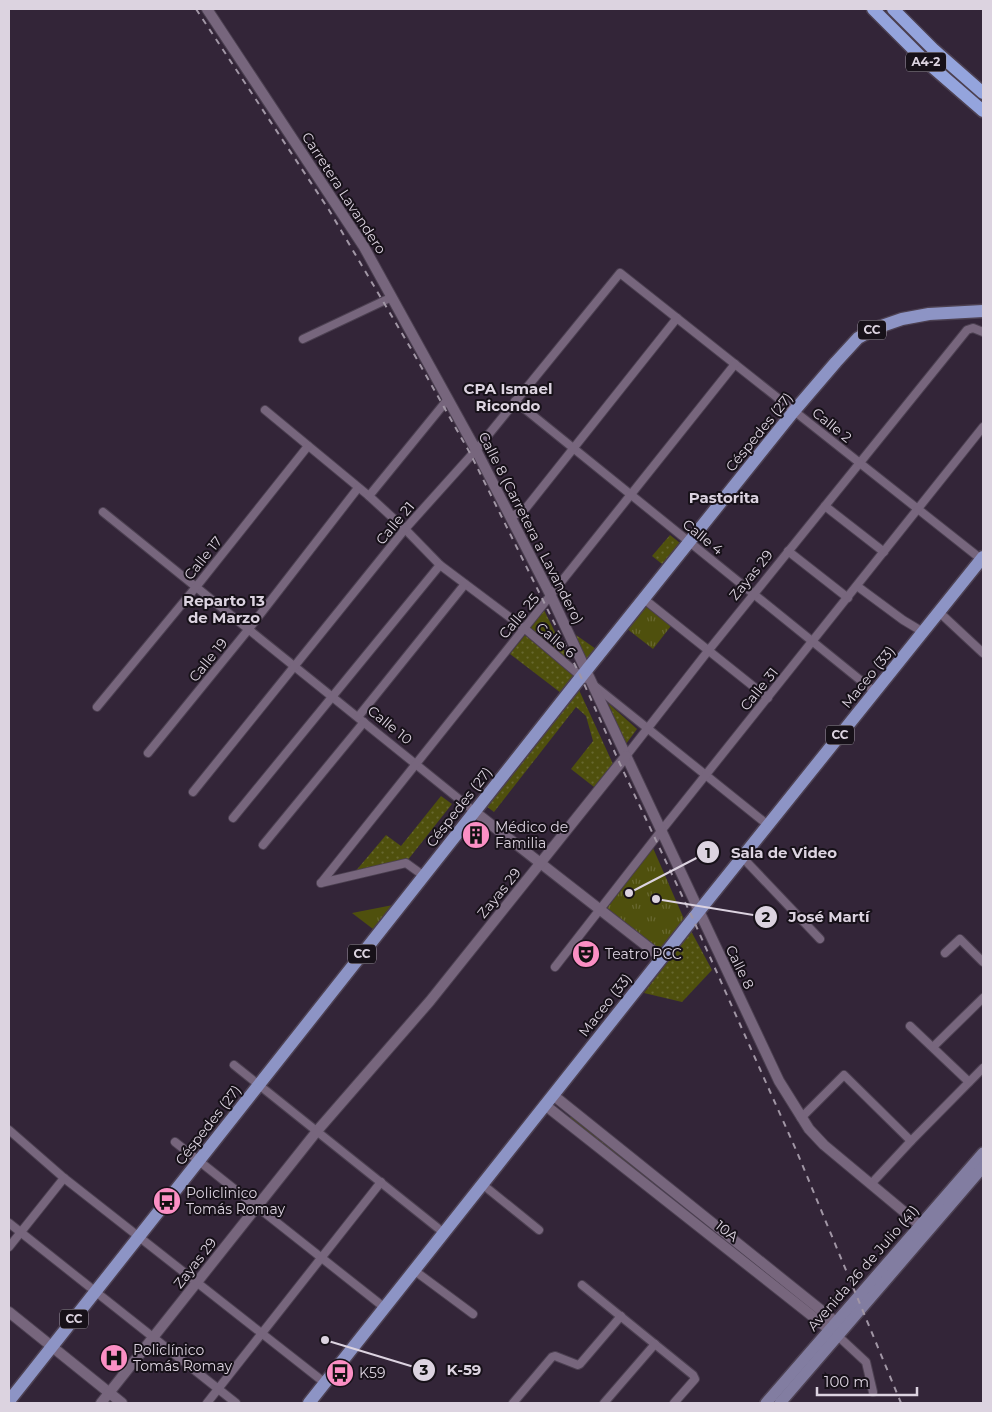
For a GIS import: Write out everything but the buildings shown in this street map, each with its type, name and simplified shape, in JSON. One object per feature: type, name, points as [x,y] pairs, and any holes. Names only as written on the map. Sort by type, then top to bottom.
[{"type":"highway","name":"A4-2","points":[[873,9],[922,58],[983,111]]},
{"type":"highway","name":"A4-2","points":[[893,9],[933,49],[983,93]]},
{"type":"main road","name":"Céspedes (27)","points":[[9,1401],[689,542],[794,411],[836,362],[858,338],[876,328],[902,318],[929,314],[983,311]]},
{"type":"main road","name":"Maceo (33)","points":[[309,1403],[982,558]]},
{"type":"main road","name":"Avenida 26 de Julio (41)","points":[[925,1229],[983,1153]]},
{"type":"main road","name":"Avenida 26 de Julio (41)","points":[[766,1403],[837,1329],[925,1229],[983,1167]]},
{"type":"main road","name":"Avenida 26 de Julio (41)","points":[[780,1403],[837,1329]]},
{"type":"street","name":"Carretera Lavandero","points":[[207,9],[364,247],[448,399]]},
{"type":"street","name":"Calle 2","points":[[620,273],[918,510],[982,558]]},
{"type":"street","name":"Calle 21","points":[[193,792],[406,530],[476,450],[620,273]]},
{"type":"street","points":[[303,339],[392,297]]},
{"type":"street","points":[[511,517],[526,508],[677,318]]},
{"type":"street","name":"Zayas 29","points":[[101,1403],[317,1131],[430,1001],[788,551],[967,330],[973,328],[983,332]]},
{"type":"street","name":"Calle 25","points":[[424,876],[406,863],[321,883],[735,364]]},
{"type":"street","points":[[369,496],[448,399]]},
{"type":"street","name":"Calle 8 (Carretera a Lavandero)","points":[[448,399],[551,596],[584,674]]},
{"type":"street","name":"Calle 4","points":[[515,402],[875,692]]},
{"type":"street","name":"Calle 6","points":[[265,410],[369,496],[440,565],[584,674]]},
{"type":"street","name":"Calle 31","points":[[555,966],[983,427]]},
{"type":"street","name":"Calle 17","points":[[97,707],[196,587],[308,446]]},
{"type":"street","name":"Calle 19","points":[[148,753],[248,630],[358,488]]},
{"type":"street","points":[[825,506],[884,552]]},
{"type":"street","name":"Calle 10","points":[[103,512],[475,812],[662,958]]},
{"type":"street","points":[[788,551],[848,598]]},
{"type":"street","points":[[233,818],[440,565]]},
{"type":"street","points":[[263,846],[465,584]]},
{"type":"street","points":[[857,586],[903,620],[923,632]]},
{"type":"street","points":[[644,599],[768,698]]},
{"type":"street","points":[[939,612],[983,653]]},
{"type":"street","name":"Calle 8","points":[[584,674],[593,685],[779,1081],[801,1118],[809,1130],[824,1145],[925,1229]]},
{"type":"street","points":[[593,685],[768,825]]},
{"type":"street","points":[[742,857],[820,939]]},
{"type":"street","points":[[945,953],[960,939],[983,962]]},
{"type":"street","points":[[932,1047],[983,998]]},
{"type":"street","points":[[910,1026],[969,1082]]},
{"type":"street","points":[[234,1065],[444,1233]]},
{"type":"street","points":[[870,1184],[983,1068]]},
{"type":"street","points":[[801,1118],[844,1075],[911,1140]]},
{"type":"street","name":"10A","points":[[549,1100],[667,1186],[837,1329],[866,1362],[873,1392]]},
{"type":"street","name":"10A","points":[[549,1100],[660,1196],[837,1329]]},
{"type":"street","points":[[9,1130],[64,1178],[325,1383]]},
{"type":"street","points":[[175,1142],[385,1308]]},
{"type":"street","points":[[9,1247],[64,1178]]},
{"type":"street","points":[[207,1403],[381,1182]]},
{"type":"street","points":[[482,1184],[540,1230]]},
{"type":"street","points":[[660,1196],[667,1186]]},
{"type":"street","points":[[9,1223],[236,1403]]},
{"type":"street","points":[[415,1271],[472,1314]]},
{"type":"street","points":[[582,1285],[694,1376],[695,1379],[674,1403]]},
{"type":"street","points":[[9,1312],[122,1403]]},
{"type":"street","points":[[513,1403],[552,1357],[555,1356],[578,1365],[580,1364],[621,1316]]},
{"type":"street","points":[[604,1403],[655,1344]]},
{"type":"green space","points":[[670,535],[680,543],[662,564],[652,556]]},
{"type":"green space","points":[[644,605],[671,626],[653,649],[626,628]]},
{"type":"green space","points":[[544,610],[572,666],[530,629]]},
{"type":"green space","points":[[525,635],[573,675],[573,678],[561,693],[510,654]]},
{"type":"green space","points":[[576,635],[596,649],[586,661]]},
{"type":"green space","points":[[579,690],[613,764],[594,787],[571,769],[593,741],[586,716],[576,707],[494,812],[486,806]]},
{"type":"green space","points":[[608,703],[637,729],[626,744]]},
{"type":"green space","points":[[441,796],[452,804],[407,861],[354,873],[386,835],[401,846]]},
{"type":"green space","points":[[653,848],[684,919],[660,950],[607,908]]},
{"type":"green space","points":[[393,905],[373,929],[352,913]]},
{"type":"green space","points":[[691,931],[712,970],[682,1002],[644,993]]},
{"type":"green space","points":[[573,1116],[659,1185],[657,1187],[571,1120],[570,1117]]},
{"type":"railway","points":[[196,9],[329,210],[471,455],[581,677],[693,919],[797,1152],[901,1403]]},
{"type":"place","name":"Médico de Familia","points":[[476,835]]},
{"type":"place","name":"Sala de Video","points":[[629,893]]},
{"type":"place","name":"José Martí","points":[[656,899]]},
{"type":"place","name":"Teatro PCC","points":[[586,954]]},
{"type":"place","name":"Policlinico Tomás Romay","points":[[167,1201]]},
{"type":"place","name":"K-59","points":[[325,1340]]},
{"type":"place","name":"Policlínico Tomás Romay","points":[[114,1358]]},
{"type":"place","name":"K59","points":[[340,1373]]},
{"type":"district","name":"CPA Ismael Ricondo","points":[[508,398]]},
{"type":"district","name":"Pastorita","points":[[724,498]]},
{"type":"district","name":"Reparto 13 de Marzo","points":[[224,610]]}]
